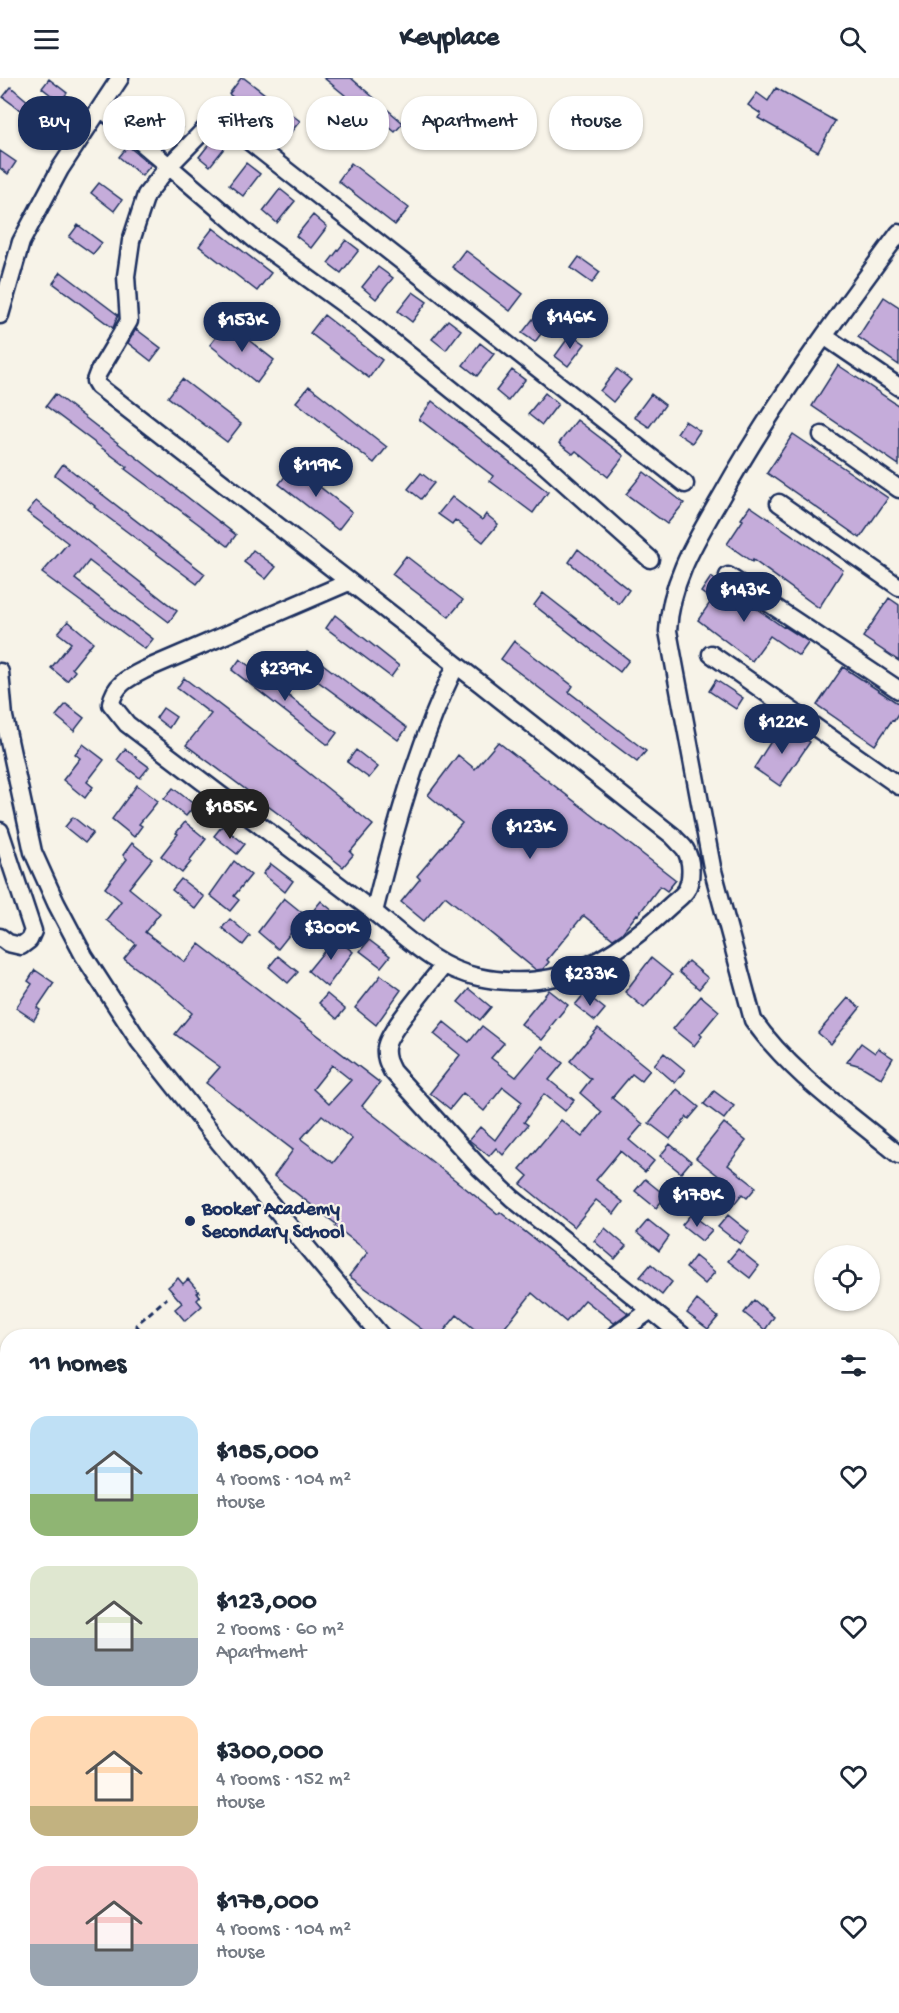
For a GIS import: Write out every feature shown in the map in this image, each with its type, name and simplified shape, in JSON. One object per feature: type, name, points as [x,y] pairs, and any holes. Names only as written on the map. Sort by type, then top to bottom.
[{"type":"street","points":[[0,315],[21,242],[60,169],[120,78]]},
{"type":"street","points":[[101,108],[254,239],[363,318],[537,458],[650,559]]},
{"type":"street","points":[[349,582],[144,669],[118,687],[111,704],[127,724],[423,951],[444,965],[467,975],[492,980],[525,981],[550,978],[578,970],[644,930],[686,891],[691,868],[686,850],[673,836],[456,665],[98,386],[95,381],[98,373],[129,321],[126,276],[131,241],[146,195],[168,167],[209,125],[218,123],[240,134],[418,271],[685,484]]},
{"type":"street","points":[[899,233],[824,336],[752,444],[694,545],[675,588],[669,612],[668,631],[712,867],[753,1020],[762,1033],[799,1072],[899,1155]]},
{"type":"street","points":[[824,336],[899,387]]},
{"type":"street","points":[[822,435],[899,489]]},
{"type":"street","points":[[779,503],[899,587]]},
{"type":"street","points":[[728,576],[899,690]]},
{"type":"street","points":[[711,654],[899,786]]},
{"type":"street","points":[[374,912],[392,844],[437,703],[456,665]]},
{"type":"street","points":[[0,672],[4,717],[33,852],[56,903],[84,956],[139,1041],[219,1142],[375,1329]]},
{"type":"street","points":[[0,831],[33,931],[29,940],[21,946],[8,943],[0,937]]},
{"type":"street","points":[[444,965],[397,1026],[386,1045],[386,1059],[392,1071],[441,1127],[495,1183],[606,1276],[674,1329]]},
{"type":"street","points":[[624,1329],[651,1310]]},
{"type":"path","points":[[140,1329],[136,1324],[167,1298]]},
{"type":"building","points":[[241,78],[244,78],[267,96],[232,96],[229,94]]},
{"type":"building","points":[[324,78],[351,78],[372,96],[346,96]]},
{"type":"building","points":[[49,79],[67,93],[65,96],[52,96],[42,88]]},
{"type":"building","points":[[11,87],[22,96],[18,96],[18,108],[3,97]]},
{"type":"building","points":[[776,88],[835,121],[818,152],[758,118],[761,114],[748,105],[757,93],[768,101]]},
{"type":"building","points":[[389,111],[401,121],[401,125],[395,132],[389,127]]},
{"type":"building","points":[[294,116],[300,121],[294,128]]},
{"type":"building","points":[[125,150],[133,150],[151,165],[142,176],[119,157]]},
{"type":"building","points":[[205,150],[223,150],[210,166],[199,157]]},
{"type":"building","points":[[0,151],[16,162],[8,174],[0,168]]},
{"type":"building","points":[[246,163],[260,174],[243,196],[229,185]]},
{"type":"building","points":[[351,163],[409,208],[395,225],[338,181]]},
{"type":"building","points":[[99,183],[122,200],[114,211],[91,193]]},
{"type":"building","points":[[280,189],[295,201],[277,223],[263,211]]},
{"type":"building","points":[[313,215],[327,227],[311,248],[296,236]]},
{"type":"building","points":[[78,225],[102,243],[93,254],[69,237]]},
{"type":"building","points":[[213,228],[271,273],[257,291],[199,246]]},
{"type":"building","points":[[346,240],[359,250],[341,273],[328,263]]},
{"type":"building","points":[[465,250],[523,294],[510,311],[452,267]]},
{"type":"building","points":[[579,257],[600,272],[592,283],[571,268]]},
{"type":"building","points":[[378,267],[393,278],[376,299],[362,287]]},
{"type":"building","points":[[61,272],[118,315],[113,328],[53,283]]},
{"type":"building","points":[[413,292],[427,302],[412,322],[398,311]]},
{"type":"building","points":[[884,297],[899,307],[899,365],[858,337]]},
{"type":"building","points":[[540,310],[552,319],[535,342],[522,333]]},
{"type":"building","points":[[324,315],[382,360],[369,378],[310,333]]},
{"type":"building","points":[[448,320],[461,330],[446,350],[432,339]]},
{"type":"building","points":[[227,323],[274,360],[257,383],[210,345]]},
{"type":"building","points":[[136,329],[161,348],[151,361],[128,343]]},
{"type":"building","points":[[571,334],[585,344],[568,366],[555,356]]},
{"type":"building","points":[[480,343],[494,354],[477,376],[463,365]]},
{"type":"building","points":[[838,365],[899,406],[899,465],[812,406]]},
{"type":"building","points":[[617,369],[631,380],[613,402],[600,391]]},
{"type":"building","points":[[512,370],[525,380],[508,401],[496,391]]},
{"type":"building","points":[[182,379],[241,424],[227,442],[168,397]]},
{"type":"building","points":[[309,386],[387,447],[374,463],[296,402]]},
{"type":"building","points":[[545,393],[558,404],[542,425],[528,414]]},
{"type":"building","points":[[55,394],[236,535],[228,546],[46,406]]},
{"type":"building","points":[[651,394],[665,405],[649,427],[634,417]]},
{"type":"building","points":[[432,401],[548,492],[533,513],[490,481],[493,476],[419,419]]},
{"type":"building","points":[[577,420],[624,456],[608,477],[576,451],[573,454],[559,443]]},
{"type":"building","points":[[685,421],[700,431],[692,443],[677,433]]},
{"type":"building","points":[[793,434],[888,498],[860,538],[767,473]]},
{"type":"building","points":[[63,464],[205,574],[197,584],[55,475]]},
{"type":"building","points":[[293,466],[352,512],[338,530],[279,484]]},
{"type":"building","points":[[644,472],[684,503],[667,524],[626,494]]},
{"type":"building","points":[[421,473],[434,483],[421,499],[408,489]]},
{"type":"building","points":[[452,497],[482,520],[486,514],[498,524],[483,542],[455,520],[452,524],[438,514]]},
{"type":"building","points":[[36,501],[177,611],[169,622],[89,561],[75,579],[153,639],[145,649],[42,573],[68,543],[27,512]]},
{"type":"building","points":[[750,506],[843,570],[819,608],[727,544]]},
{"type":"building","points":[[578,549],[629,590],[619,604],[569,562]]},
{"type":"building","points":[[253,550],[276,567],[266,579],[244,562]]},
{"type":"building","points":[[406,556],[463,600],[449,617],[392,574]]},
{"type":"building","points":[[711,577],[783,627],[809,642],[799,656],[770,636],[752,661],[698,620],[712,600],[701,592]]},
{"type":"building","points":[[543,593],[629,660],[620,672],[534,605]]},
{"type":"building","points":[[889,598],[899,605],[899,661],[863,637]]},
{"type":"building","points":[[335,615],[399,666],[391,677],[326,628]]},
{"type":"building","points":[[68,621],[93,642],[72,668],[75,671],[67,681],[51,668],[71,643],[58,633]]},
{"type":"building","points":[[514,641],[573,686],[569,692],[646,751],[637,762],[501,659]]},
{"type":"building","points":[[307,652],[407,728],[398,740],[297,666]]},
{"type":"building","points":[[240,659],[337,733],[328,745],[232,670]]},
{"type":"building","points":[[843,667],[899,704],[899,713],[875,745],[817,705]]},
{"type":"building","points":[[184,678],[373,825],[350,852],[353,855],[343,867],[292,824],[186,745],[211,714],[177,688]]},
{"type":"building","points":[[716,680],[743,698],[736,709],[709,691]]},
{"type":"building","points":[[66,704],[84,718],[74,731],[56,716]]},
{"type":"building","points":[[163,708],[176,717],[169,728],[156,718]]},
{"type":"building","points":[[782,724],[810,742],[780,786],[754,768]]},
{"type":"building","points":[[498,742],[676,880],[667,891],[660,886],[638,915],[622,933],[613,939],[584,916],[582,917],[547,960],[549,962],[543,969],[536,970],[445,896],[424,921],[401,902],[420,879],[417,876],[462,823],[428,795],[458,755],[475,769]]},
{"type":"building","points":[[83,744],[104,760],[87,782],[93,787],[85,798],[63,780],[80,758],[75,754]]},
{"type":"building","points":[[125,749],[149,767],[140,778],[117,760]]},
{"type":"building","points":[[356,750],[378,767],[369,778],[347,762]]},
{"type":"building","points":[[137,785],[158,801],[139,824],[142,826],[134,837],[112,819]]},
{"type":"building","points":[[173,788],[195,805],[186,816],[164,799]]},
{"type":"building","points":[[73,817],[93,833],[85,843],[65,827]]},
{"type":"building","points":[[185,822],[206,839],[182,873],[161,856]]},
{"type":"building","points":[[222,826],[245,844],[237,854],[214,836]]},
{"type":"building","points":[[132,843],[152,859],[129,888],[160,913],[145,932],[185,962],[199,944],[380,1083],[362,1106],[628,1313],[614,1323],[585,1300],[566,1322],[532,1293],[504,1329],[474,1329],[457,1315],[446,1329],[421,1329],[349,1276],[368,1252],[274,1176],[293,1150],[206,1083],[220,1067],[175,1034],[192,1013],[124,959],[136,944],[106,920],[121,901],[105,888],[127,859],[123,855]],"holes":[[[332,1065],[351,1080],[329,1104],[313,1089]],[[322,1115],[352,1139],[333,1163],[301,1139]]]},
{"type":"building","points":[[234,861],[251,875],[234,896],[239,900],[230,911],[210,895]]},
{"type":"building","points":[[271,864],[293,881],[285,892],[263,874]]},
{"type":"building","points":[[181,879],[204,897],[195,909],[172,890]]},
{"type":"building","points":[[284,898],[305,915],[278,949],[258,932]]},
{"type":"building","points":[[321,901],[341,918],[333,928],[312,912]]},
{"type":"building","points":[[230,919],[250,936],[243,945],[222,928]]},
{"type":"building","points":[[333,936],[353,952],[327,987],[308,971],[326,949],[324,947]]},
{"type":"building","points":[[369,940],[390,956],[381,967],[360,951]]},
{"type":"building","points":[[278,956],[298,972],[288,983],[269,967]]},
{"type":"building","points":[[651,958],[672,975],[644,1008],[625,992]]},
{"type":"building","points":[[688,961],[708,978],[699,989],[679,972]]},
{"type":"building","points":[[35,970],[54,983],[37,1008],[40,1010],[34,1020],[16,1008],[32,984],[28,981]]},
{"type":"building","points":[[381,975],[401,990],[376,1025],[355,1008]]},
{"type":"building","points":[[469,989],[491,1007],[480,1020],[458,1002]]},
{"type":"building","points":[[549,990],[568,1005],[542,1040],[521,1024]]},
{"type":"building","points":[[585,993],[605,1009],[595,1021],[575,1005]]},
{"type":"building","points":[[327,994],[345,1009],[337,1019],[319,1003]]},
{"type":"building","points":[[701,996],[719,1011],[700,1034],[702,1036],[694,1046],[673,1029]]},
{"type":"building","points":[[848,998],[860,1008],[831,1044],[818,1033]]},
{"type":"building","points":[[444,1022],[469,1042],[482,1026],[504,1043],[491,1058],[516,1077],[542,1046],[563,1063],[549,1080],[574,1100],[565,1111],[544,1094],[524,1122],[528,1125],[503,1155],[496,1148],[489,1156],[469,1140],[480,1127],[495,1140],[522,1102],[503,1087],[484,1111],[463,1093],[450,1109],[430,1093],[460,1055],[434,1034]]},
{"type":"building","points":[[598,1028],[650,1070],[641,1081],[632,1074],[612,1098],[643,1124],[629,1140],[654,1161],[645,1172],[620,1151],[596,1180],[623,1202],[614,1214],[596,1200],[574,1227],[521,1184],[528,1176],[520,1169],[561,1120],[582,1137],[602,1112],[580,1093],[591,1079],[570,1061]]},
{"type":"building","points":[[861,1043],[875,1053],[878,1048],[893,1058],[881,1078],[861,1066],[847,1062]]},
{"type":"building","points":[[664,1053],[685,1070],[675,1083],[654,1065]]},
{"type":"building","points":[[677,1089],[699,1107],[689,1119],[687,1117],[670,1139],[649,1123]]},
{"type":"building","points":[[714,1091],[734,1106],[724,1119],[704,1104]]},
{"type":"building","points":[[724,1123],[746,1141],[728,1165],[756,1187],[747,1198],[742,1194],[730,1209],[708,1192],[720,1177],[696,1158]]},
{"type":"building","points":[[670,1144],[691,1161],[681,1173],[660,1156]]},
{"type":"building","points":[[645,1179],[666,1196],[656,1208],[635,1191]]},
{"type":"building","points":[[681,1180],[700,1196],[691,1208],[671,1192]]},
{"type":"building","points":[[691,1214],[712,1230],[702,1241],[682,1225]]},
{"type":"building","points":[[728,1215],[749,1232],[740,1244],[718,1227]]},
{"type":"building","points":[[648,1220],[669,1237],[659,1251],[637,1233]]},
{"type":"building","points":[[605,1228],[626,1246],[615,1259],[594,1241]]},
{"type":"building","points":[[738,1249],[759,1266],[750,1278],[728,1261]]},
{"type":"building","points":[[695,1256],[715,1272],[705,1284],[686,1268]]},
{"type":"building","points":[[651,1264],[672,1282],[662,1295],[640,1277]]},
{"type":"building","points":[[178,1278],[183,1284],[188,1279],[199,1292],[197,1293],[200,1297],[197,1300],[202,1306],[185,1321],[175,1309],[182,1303],[168,1287]]},
{"type":"building","points":[[697,1300],[718,1317],[708,1329],[687,1313]]},
{"type":"building","points":[[754,1300],[774,1317],[764,1329],[744,1313]]},
{"type":"place","name":"Booker Academy Secondary School","points":[[190,1221]]}]
